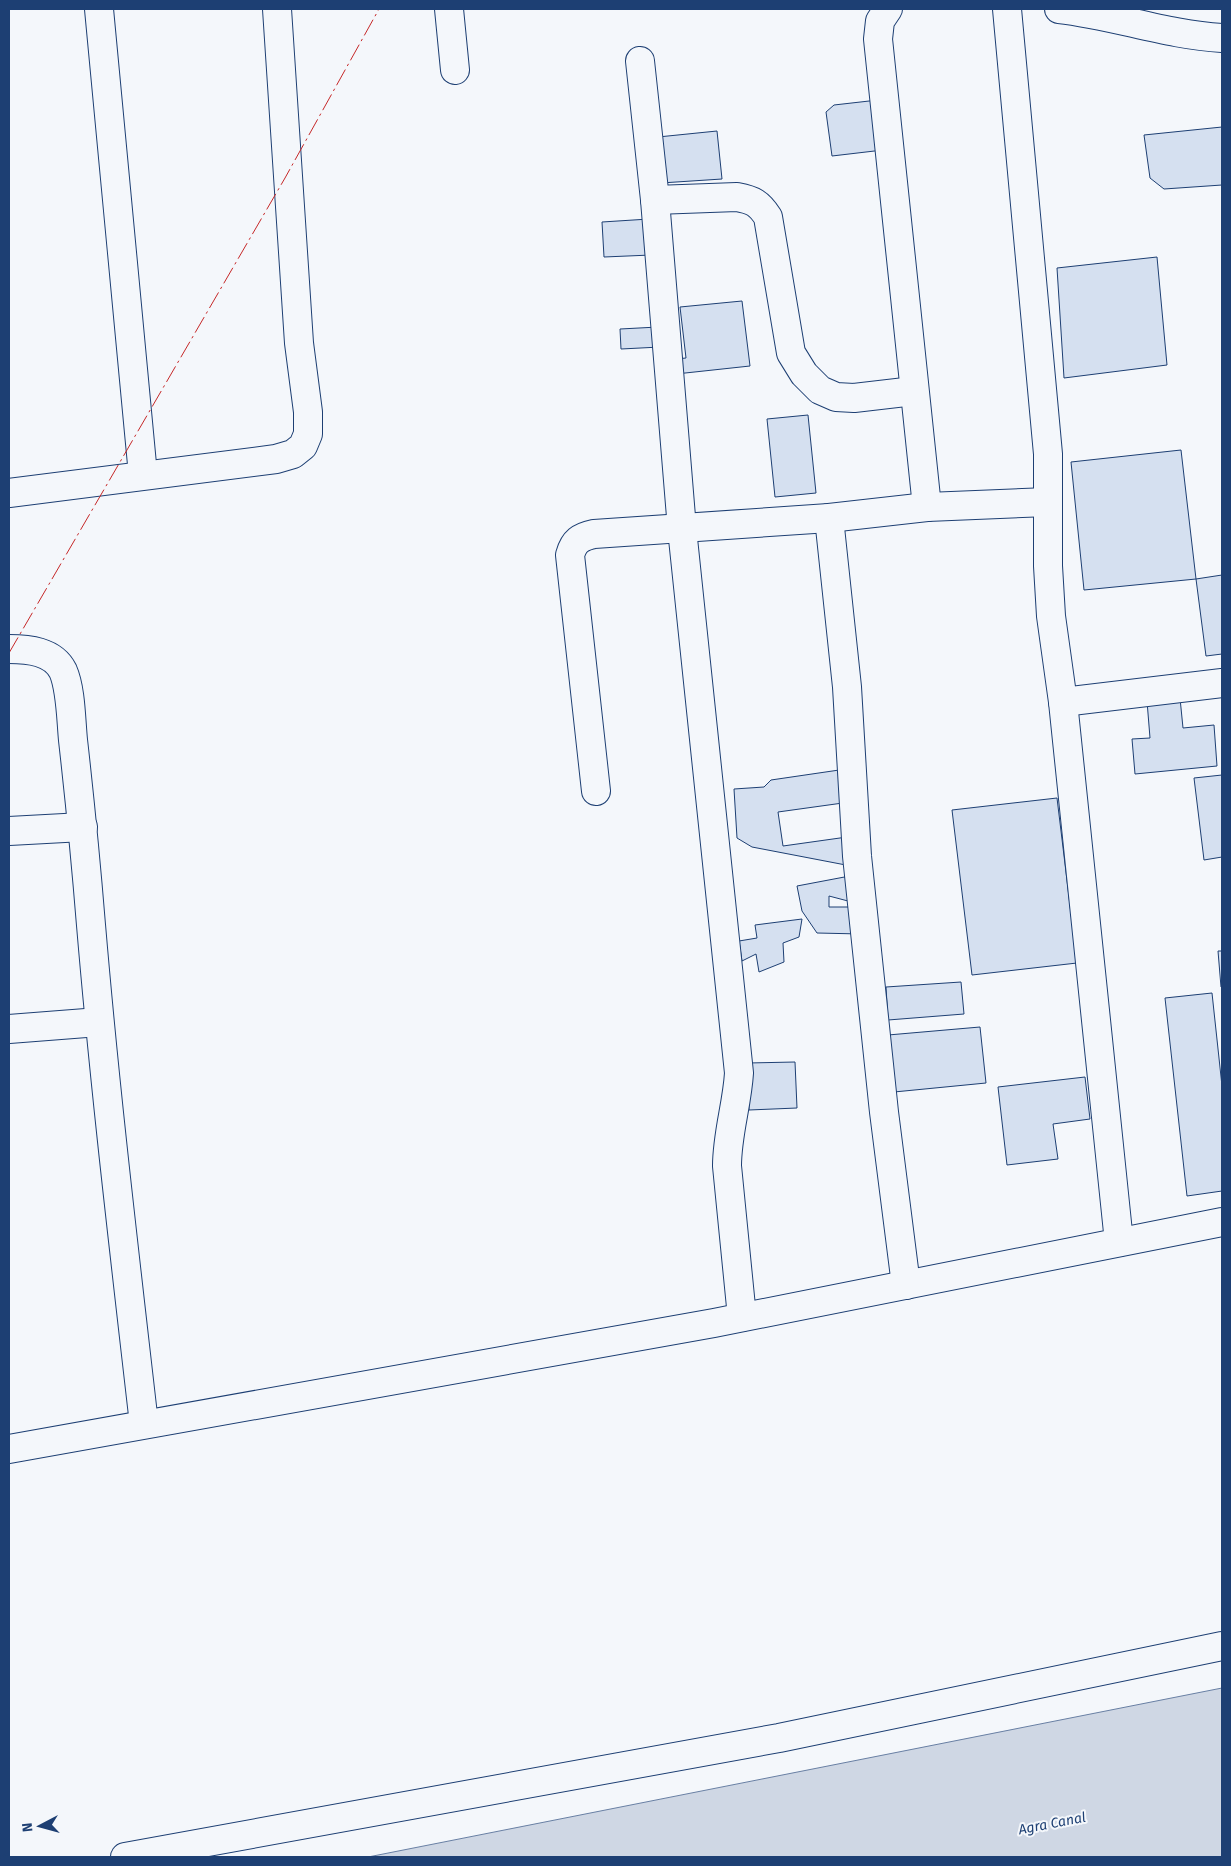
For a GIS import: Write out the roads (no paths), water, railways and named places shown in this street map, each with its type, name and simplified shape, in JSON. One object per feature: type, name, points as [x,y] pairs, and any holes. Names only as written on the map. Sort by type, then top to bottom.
[{"type":"street","points":[[100,9],[143,475]]},
{"type":"street","points":[[9,493],[276,460],[293,454],[303,446],[308,434],[308,412],[298,333],[277,9]]},
{"type":"street","points":[[448,9],[455,70]]},
{"type":"street","points":[[888,9],[880,21],[878,39],[927,508]]},
{"type":"street","points":[[1007,9],[1048,454],[1048,566],[1051,616],[1062,702],[1119,1242]]},
{"type":"street","points":[[1059,9],[1092,13],[1201,37],[1222,38]]},
{"type":"street","points":[[640,61],[655,200],[682,529],[738,1073],[737,1092],[727,1149],[727,1166],[742,1317]]},
{"type":"street","points":[[655,200],[737,197],[749,199],[761,206],[768,217],[791,353],[804,374],[820,390],[836,397],[854,398],[914,390]]},
{"type":"street","points":[[596,791],[570,555],[576,541],[584,536],[594,534],[829,518],[927,508],[1048,502]]},
{"type":"street","points":[[829,518],[846,687],[854,822],[860,884],[884,1112],[906,1285]]},
{"type":"street","points":[[9,649],[27,649],[44,654],[56,662],[63,671],[68,697],[83,827],[99,1022],[106,1072],[112,1148],[144,1424]]},
{"type":"street","points":[[1062,702],[1222,683]]},
{"type":"street","points":[[9,831],[83,827]]},
{"type":"street","points":[[9,1030],[99,1022]]},
{"type":"street","points":[[9,1450],[742,1317],[1222,1222]]},
{"type":"street","points":[[125,1857],[779,1738],[1222,1646]]},
{"type":"water","name":"Agra Canal","points":[[1222,1688],[1222,1857],[368,1857]]}]
